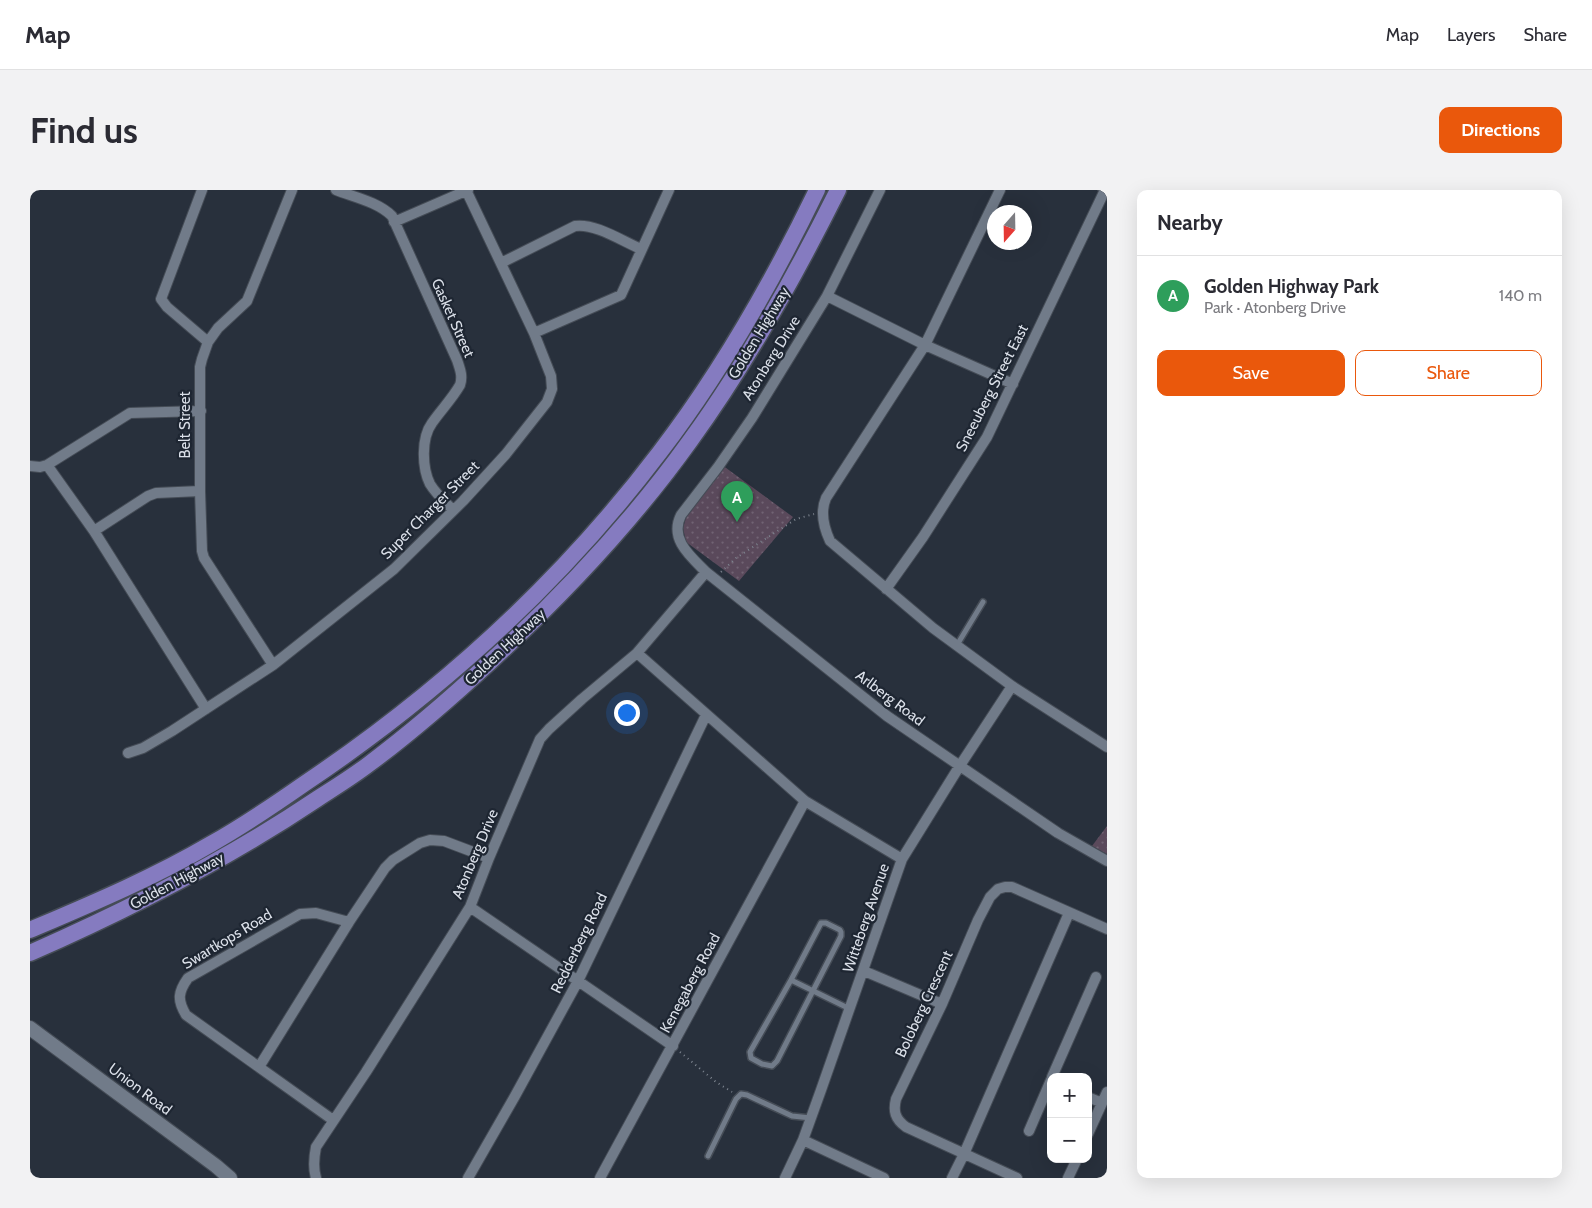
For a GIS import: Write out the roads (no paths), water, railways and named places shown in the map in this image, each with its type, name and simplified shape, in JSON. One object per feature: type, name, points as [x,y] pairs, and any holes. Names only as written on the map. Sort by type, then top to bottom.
[{"type":"main road","name":"Golden Highway","points":[[30,930],[131,886],[210,845],[273,806],[349,754],[425,696],[514,617],[562,569],[625,497],[661,451],[692,407],[752,312],[817,190]]},
{"type":"main road","name":"Golden Highway","points":[[30,952],[82,930],[165,889],[221,859],[292,816],[368,765],[421,723],[526,629],[621,528],[690,441],[720,398],[769,318],[838,190]]},
{"type":"street","points":[[202,190],[161,299],[167,307],[208,342]]},
{"type":"street","name":"Belt Street","points":[[273,665],[204,558],[202,551],[200,367],[208,342],[218,328],[248,301],[292,190]]},
{"type":"street","name":"Gasket Street","points":[[336,190],[373,204],[387,211],[392,216],[461,373],[460,385],[427,432],[425,442],[425,464],[430,483],[437,494],[453,510]]},
{"type":"street","points":[[394,222],[467,190]]},
{"type":"street","name":"Super Charger Street","points":[[128,752],[143,748],[273,665],[394,569],[463,502],[506,454],[550,397],[552,389],[551,376],[534,333],[467,190]]},
{"type":"street","points":[[534,333],[621,295],[669,190]]},
{"type":"street","name":"Atonberg Drive","points":[[677,534],[681,515],[718,467],[752,418],[827,296],[880,190]]},
{"type":"street","points":[[1000,190],[925,345],[826,498],[823,511],[824,523],[830,541],[886,589],[1012,686],[1107,747]]},
{"type":"street","name":"Sneeuberg Street East","points":[[886,589],[923,537],[987,437],[1105,190]]},
{"type":"street","points":[[501,263],[576,226],[582,225],[601,231],[641,249]]},
{"type":"street","points":[[827,296],[925,345],[1013,384]]},
{"type":"street","points":[[30,466],[40,467],[47,465],[130,413],[200,411]]},
{"type":"street","points":[[47,465],[94,531],[206,709]]},
{"type":"street","points":[[94,531],[148,496],[156,493],[200,491]]},
{"type":"street","name":"Arlberg Road","points":[[677,534],[682,546],[706,572],[887,716],[1058,834],[1107,861]]},
{"type":"street","name":"Atonberg Drive","points":[[316,1178],[314,1156],[316,1147],[366,1072],[470,907],[540,739],[582,699],[638,653],[706,572]]},
{"type":"street","points":[[638,653],[805,801],[902,859]]},
{"type":"street","name":"Witteberg Avenue","points":[[785,1178],[803,1140],[902,859],[1012,686]]},
{"type":"street","name":"Redderberg Road","points":[[468,1178],[578,981],[706,715]]},
{"type":"street","name":"Kenegaberg Road","points":[[600,1178],[805,801]]},
{"type":"street","points":[[259,1067],[349,922],[389,864],[420,843],[430,840],[444,841],[489,858]]},
{"type":"street","name":"Boloberg Crescent","points":[[1017,1178],[906,1126],[898,1120],[894,1112],[896,1099],[942,1004],[978,920],[990,897],[998,889],[1012,887],[1107,929]]},
{"type":"street","points":[[470,907],[673,1046]]},
{"type":"street","name":"Swartkops Road","points":[[334,1120],[186,1014],[179,1000],[180,991],[188,978],[300,914],[316,913],[349,922]]},
{"type":"street","points":[[952,1178],[1069,913]]},
{"type":"street","points":[[864,971],[942,1004]]},
{"type":"street","points":[[1054,1073],[1096,977]]},
{"type":"street","name":"Union Road","points":[[30,1028],[230,1178]]},
{"type":"street","points":[[1029,1131],[1047,1089]]},
{"type":"street","points":[[1092,1125],[1107,1092]]},
{"type":"street","points":[[1092,1099],[1102,1103]]},
{"type":"street","points":[[803,1140],[884,1178]]},
{"type":"street","points":[[1068,1178],[1075,1163]]},
{"type":"lane","points":[[957,645],[983,602]]},
{"type":"lane","points":[[820,923],[840,930],[841,936],[775,1065],[762,1064],[751,1058],[750,1052],[791,980],[820,923]]},
{"type":"lane","points":[[791,980],[850,1010]]},
{"type":"lane","points":[[708,1156],[738,1095],[748,1095],[797,1117],[811,1118]]},
{"type":"place","name":"Golden Highway Park","points":[[737,522]]}]
